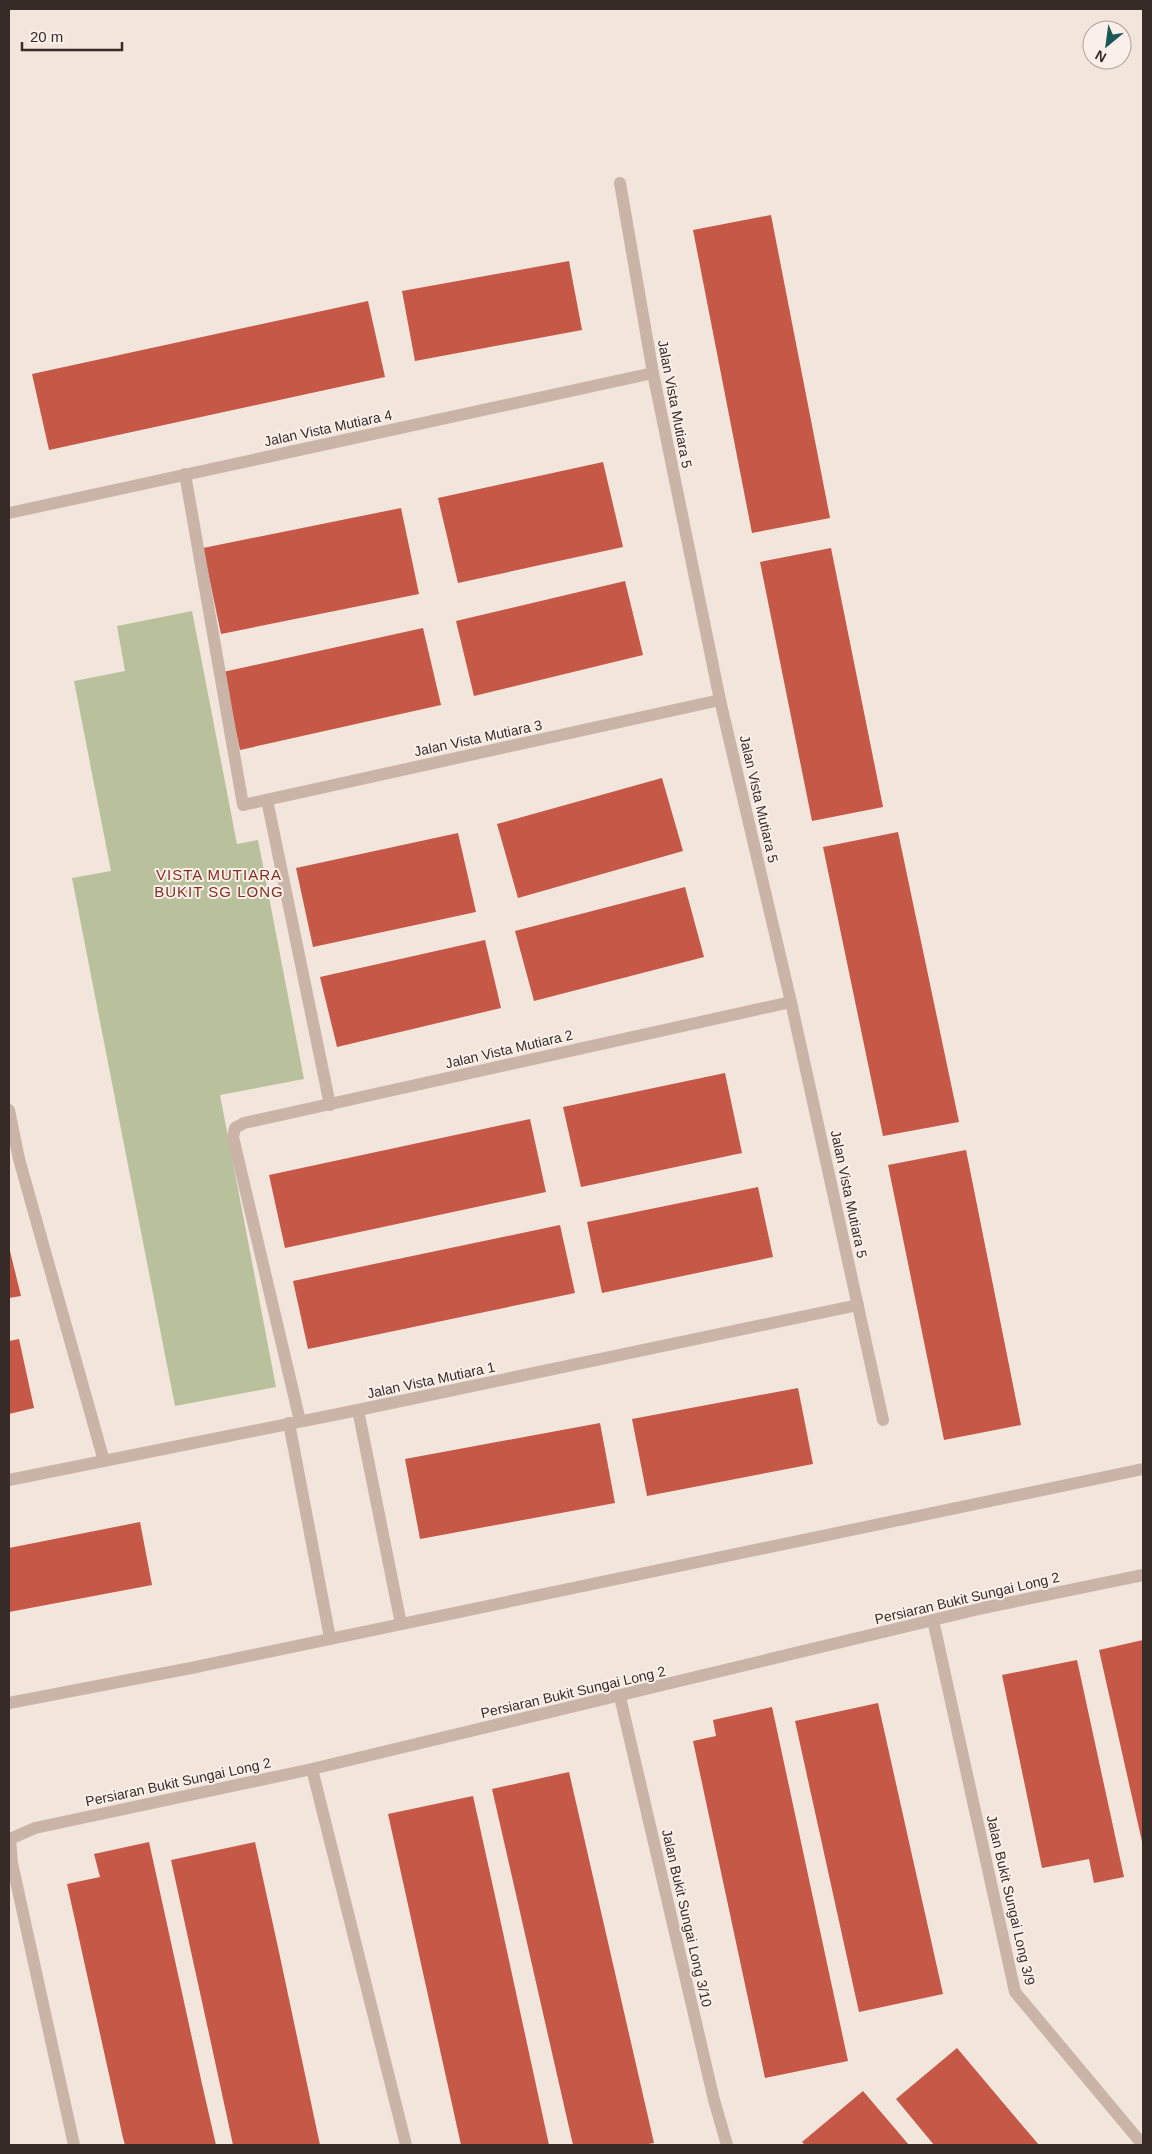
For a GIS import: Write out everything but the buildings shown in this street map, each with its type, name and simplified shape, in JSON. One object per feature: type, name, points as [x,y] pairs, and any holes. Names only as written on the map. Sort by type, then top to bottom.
[{"type":"street","name":"Jalan Vista Mutiara 5","points":[[620,182],[653,373],[720,700],[791,1002],[883,1420]]},
{"type":"street","name":"Jalan Vista Mutiara 4","points":[[9,513],[653,373]]},
{"type":"street","name":"Jalan Vista Mutiara 3","points":[[185,474],[243,805],[720,700]]},
{"type":"street","points":[[267,800],[330,1105]]},
{"type":"street","name":"Jalan Vista Mutiara 2","points":[[294,1422],[233,1137],[235,1128],[244,1122],[330,1105],[791,1002]]},
{"type":"street","points":[[9,1110],[14,1160],[104,1461]]},
{"type":"street","name":"Jalan Vista Mutiara 1","points":[[9,1480],[358,1410],[858,1305]]},
{"type":"street","points":[[358,1410],[401,1624]]},
{"type":"street","points":[[294,1422],[330,1638]]},
{"type":"street","points":[[9,1703],[401,1624],[1143,1469]]},
{"type":"street","name":"Persiaran Bukit Sungai Long 2","points":[[74,2145],[12,1863],[10,1839],[35,1828],[312,1769],[620,1697],[933,1620],[1143,1575]]},
{"type":"street","name":"Jalan Bukit Sungai Long 3/9","points":[[933,1620],[1015,1992],[1143,2145]]},
{"type":"street","name":"Jalan Bukit Sungai Long 3/10","points":[[620,1697],[714,2100],[727,2145]]},
{"type":"street","points":[[312,1769],[406,2145]]},
{"type":"green space","points":[[192,611],[237,844],[258,840],[304,1079],[220,1095],[276,1387],[175,1406],[72,878],[111,871],[74,681],[125,671],[117,626]]},
{"type":"district","name":"VISTA MUTIARA BUKIT SG LONG","points":[[219,884]]}]
